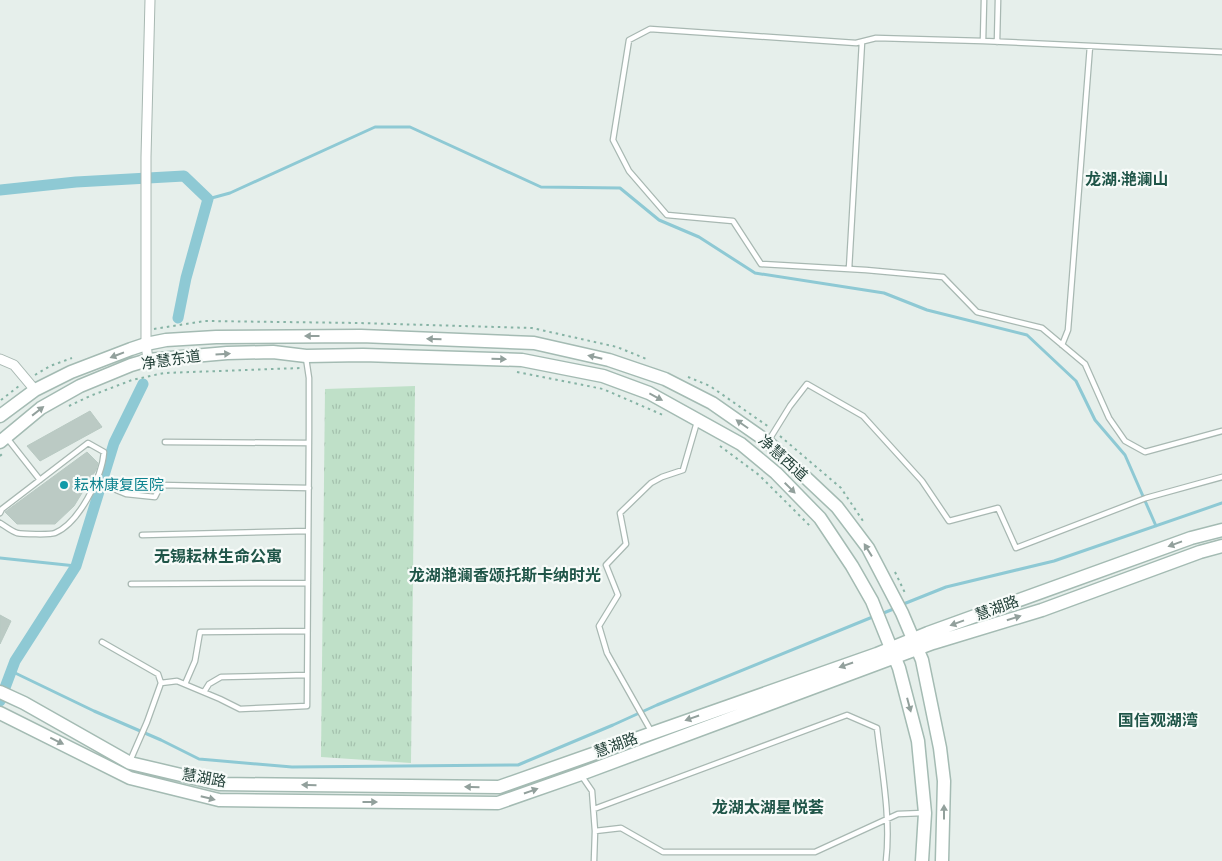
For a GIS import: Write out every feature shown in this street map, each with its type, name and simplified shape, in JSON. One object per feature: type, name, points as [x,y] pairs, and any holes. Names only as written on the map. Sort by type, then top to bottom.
[{"type":"street","points":[[148,360],[146,344],[146,157],[150,0]]},
{"type":"street","name":"净慧东道","points":[[0,416],[35,390],[72,372],[146,344],[166,340],[216,337],[361,336]]},
{"type":"street","name":"净慧西道","points":[[361,336],[534,343],[609,360],[665,380],[712,403],[768,442],[837,508],[868,548],[902,613],[922,660],[940,748],[944,781],[942,861]]},
{"type":"street","name":"净慧东道","points":[[6,442],[41,408],[80,386],[148,360],[227,353],[273,352],[307,362],[363,355]]},
{"type":"street","name":"净慧西道","points":[[363,355],[522,360],[603,376],[648,393],[698,419],[741,444],[776,473],[820,518],[852,566],[872,601],[894,653],[918,741],[925,813],[922,861]]},
{"type":"street","points":[[0,359],[14,365],[35,390]]},
{"type":"street","name":"慧湖路","points":[[0,713],[130,778],[219,800],[498,803],[581,774],[1191,538],[1222,530]]},
{"type":"street","name":"慧湖路","points":[[915,644],[1042,610],[1200,552],[1222,546]]},
{"type":"street","name":"慧湖路","points":[[0,692],[24,703],[130,762],[219,784],[499,787],[652,732],[894,653]]},
{"type":"lane","points":[[983,41],[984,0]]},
{"type":"lane","points":[[997,42],[998,0]]},
{"type":"lane","points":[[1222,52],[876,38],[856,43],[650,29],[628,40],[613,140],[629,171],[667,216],[732,221],[761,264],[943,277],[977,312],[1042,328],[1085,364],[1109,418],[1125,441],[1145,452],[1222,431]]},
{"type":"lane","points":[[849,269],[862,42]]},
{"type":"lane","points":[[1062,345],[1068,330],[1090,46]]},
{"type":"lane","points":[[161,683],[177,681],[240,709],[307,706],[309,443],[307,362]]},
{"type":"lane","points":[[768,442],[790,406],[807,384],[863,416],[922,481],[949,521],[998,508],[1016,548],[1146,498],[1222,477]]},
{"type":"lane","points":[[652,732],[607,652],[599,626],[618,595],[606,564],[626,544],[620,513],[651,483],[683,470],[698,419]]},
{"type":"lane","points":[[6,442],[40,480]]},
{"type":"lane","points":[[165,442],[309,443]]},
{"type":"lane","points":[[0,514],[2,509],[88,443],[104,452],[103,465],[98,482],[66,526],[54,534],[17,533],[0,523]]},
{"type":"lane","points":[[98,482],[126,494],[155,497],[161,485],[309,488]]},
{"type":"lane","points":[[142,535],[308,531]]},
{"type":"lane","points":[[131,584],[308,583]]},
{"type":"lane","points":[[184,684],[195,661],[200,632],[307,631]]},
{"type":"lane","points":[[102,642],[158,674],[161,683],[130,762]]},
{"type":"lane","points":[[204,692],[209,684],[221,677],[307,676]]},
{"type":"lane","points":[[594,810],[847,714],[877,728],[886,819],[886,861]]},
{"type":"lane","points":[[581,774],[592,791],[595,831],[594,861]]},
{"type":"lane","points":[[595,831],[621,828],[663,852],[815,852],[898,814],[925,813]]},
{"type":"path","name":"净慧东道","points":[[65,409],[90,396],[132,380],[164,373],[307,362]]},
{"type":"path","points":[[515,372],[603,389],[670,418]]},
{"type":"path","points":[[0,456],[6,442]]},
{"type":"path","name":"净慧西道","points":[[719,446],[759,475],[812,528]]},
{"type":"green space","points":[[415,386],[411,763],[321,757],[325,389]]},
{"type":"building","points":[[90,411],[102,427],[40,461],[27,446]]},
{"type":"building","name":"耘林康复医院","points":[[87,452],[98,463],[96,470],[74,506],[55,524],[17,524],[5,512]]},
{"type":"building","points":[[0,615],[11,621],[0,644]]},
{"type":"waterway","points":[[208,199],[230,193],[375,127],[410,127],[541,187],[620,188],[659,220],[699,237],[755,273],[884,293],[927,310],[1027,335],[1076,381],[1095,420],[1125,455],[1156,526]]},
{"type":"waterway","points":[[0,190],[76,182],[184,176],[208,199],[186,278],[178,318]]},
{"type":"waterway","points":[[0,701],[15,661],[76,566],[114,443],[143,384]]},
{"type":"waterway","points":[[901,605],[946,587],[1054,561],[1222,503]]},
{"type":"waterway","points":[[0,558],[76,566]]},
{"type":"waterway","points":[[881,614],[896,608]]},
{"type":"waterway","points":[[11,671],[199,759],[292,767],[518,765],[657,705],[875,616]]},
{"type":"place","name":"耘林康复医院","points":[[64,485]]},
{"type":"district","name":"龙湖·滟澜山","points":[[1127,179]]},
{"type":"district","name":"无锡耘林生命公寓","points":[[218,556]]},
{"type":"district","name":"龙湖滟澜香颂托斯卡纳时光","points":[[505,575]]},
{"type":"district","name":"国信观湖湾","points":[[1158,720]]},
{"type":"district","name":"龙湖太湖星悦荟","points":[[768,807]]}]
